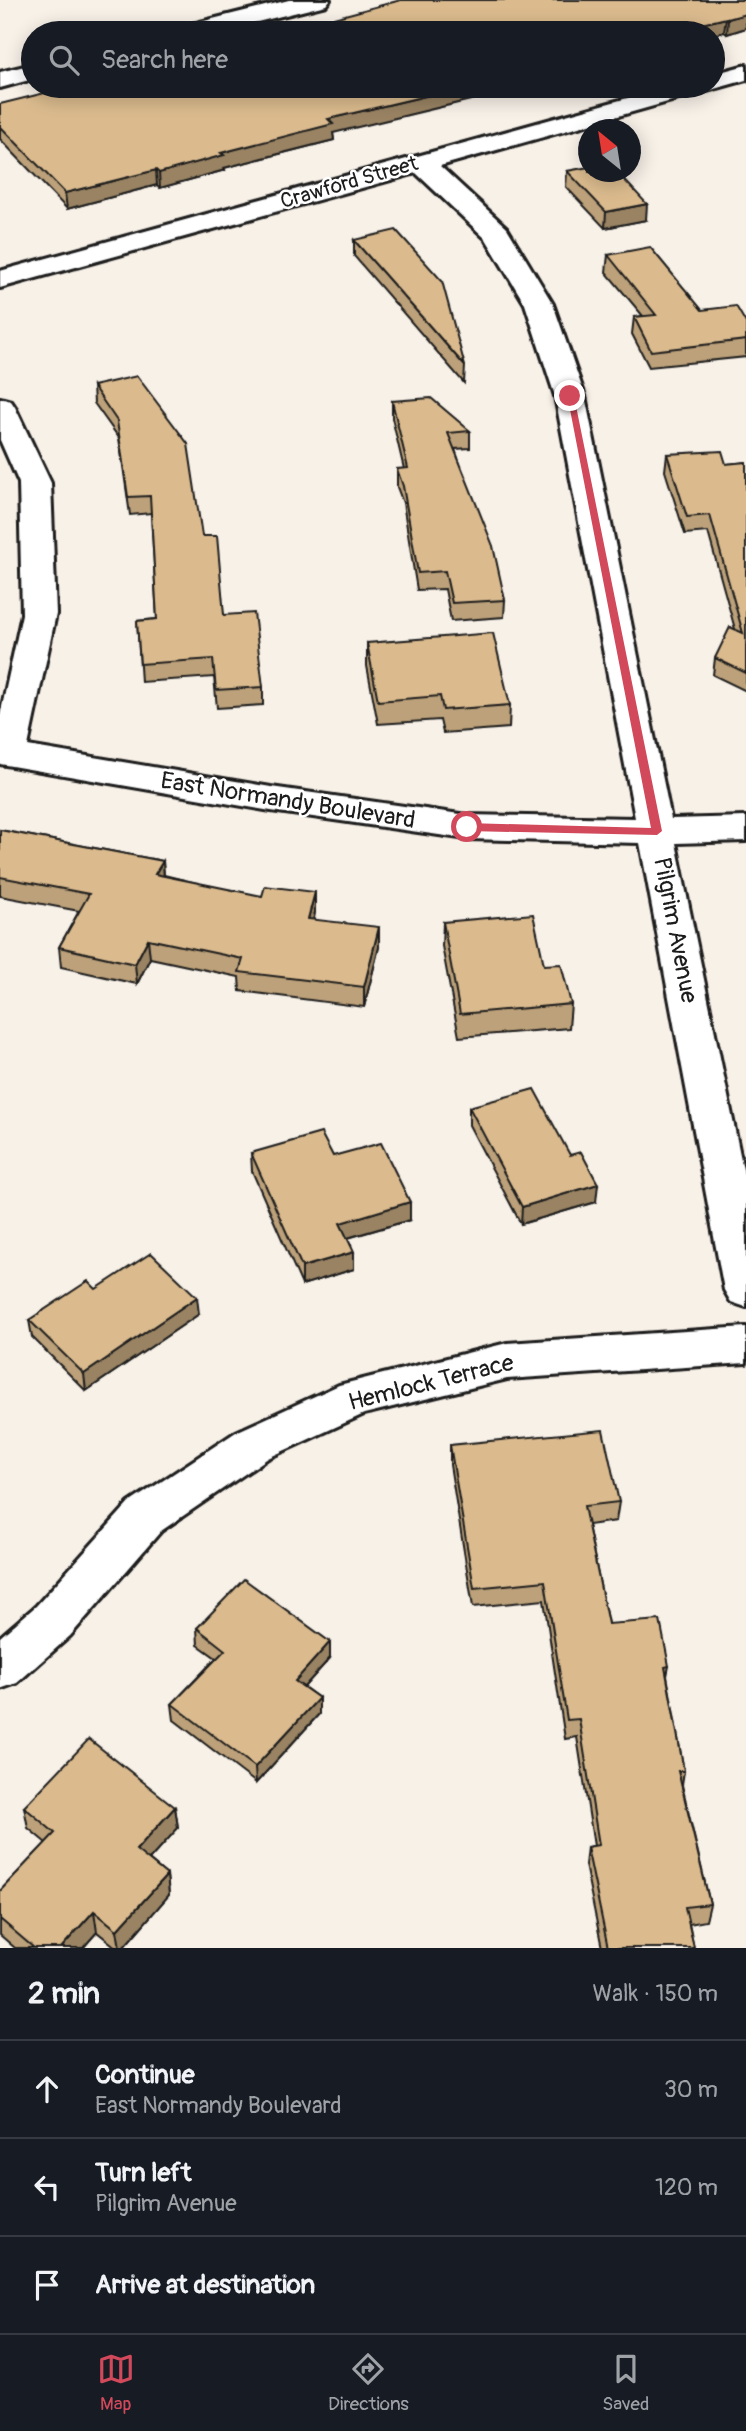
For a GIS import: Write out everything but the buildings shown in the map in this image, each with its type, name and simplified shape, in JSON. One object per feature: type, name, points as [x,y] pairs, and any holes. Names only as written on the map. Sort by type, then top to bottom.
[{"type":"street","points":[[233,21],[318,0]]},
{"type":"street","points":[[725,78],[746,72]]},
{"type":"street","points":[[0,80],[21,74]]},
{"type":"street","name":"Crawford Street","points":[[0,280],[654,98]]},
{"type":"street","name":"Pilgrim Avenue","points":[[420,162],[497,234],[539,304],[570,396],[746,1290]]},
{"type":"street","points":[[0,407],[36,483],[39,614],[5,754]]},
{"type":"street","name":"East Normandy Boulevard","points":[[5,754],[271,799],[467,827],[657,831],[746,829]]},
{"type":"street","name":"Hemlock Terrace","points":[[0,1667],[52,1621],[145,1517],[252,1445],[355,1398],[507,1360],[746,1345]]},
{"type":"route","points":[[467,827],[657,831],[570,396]]}]
